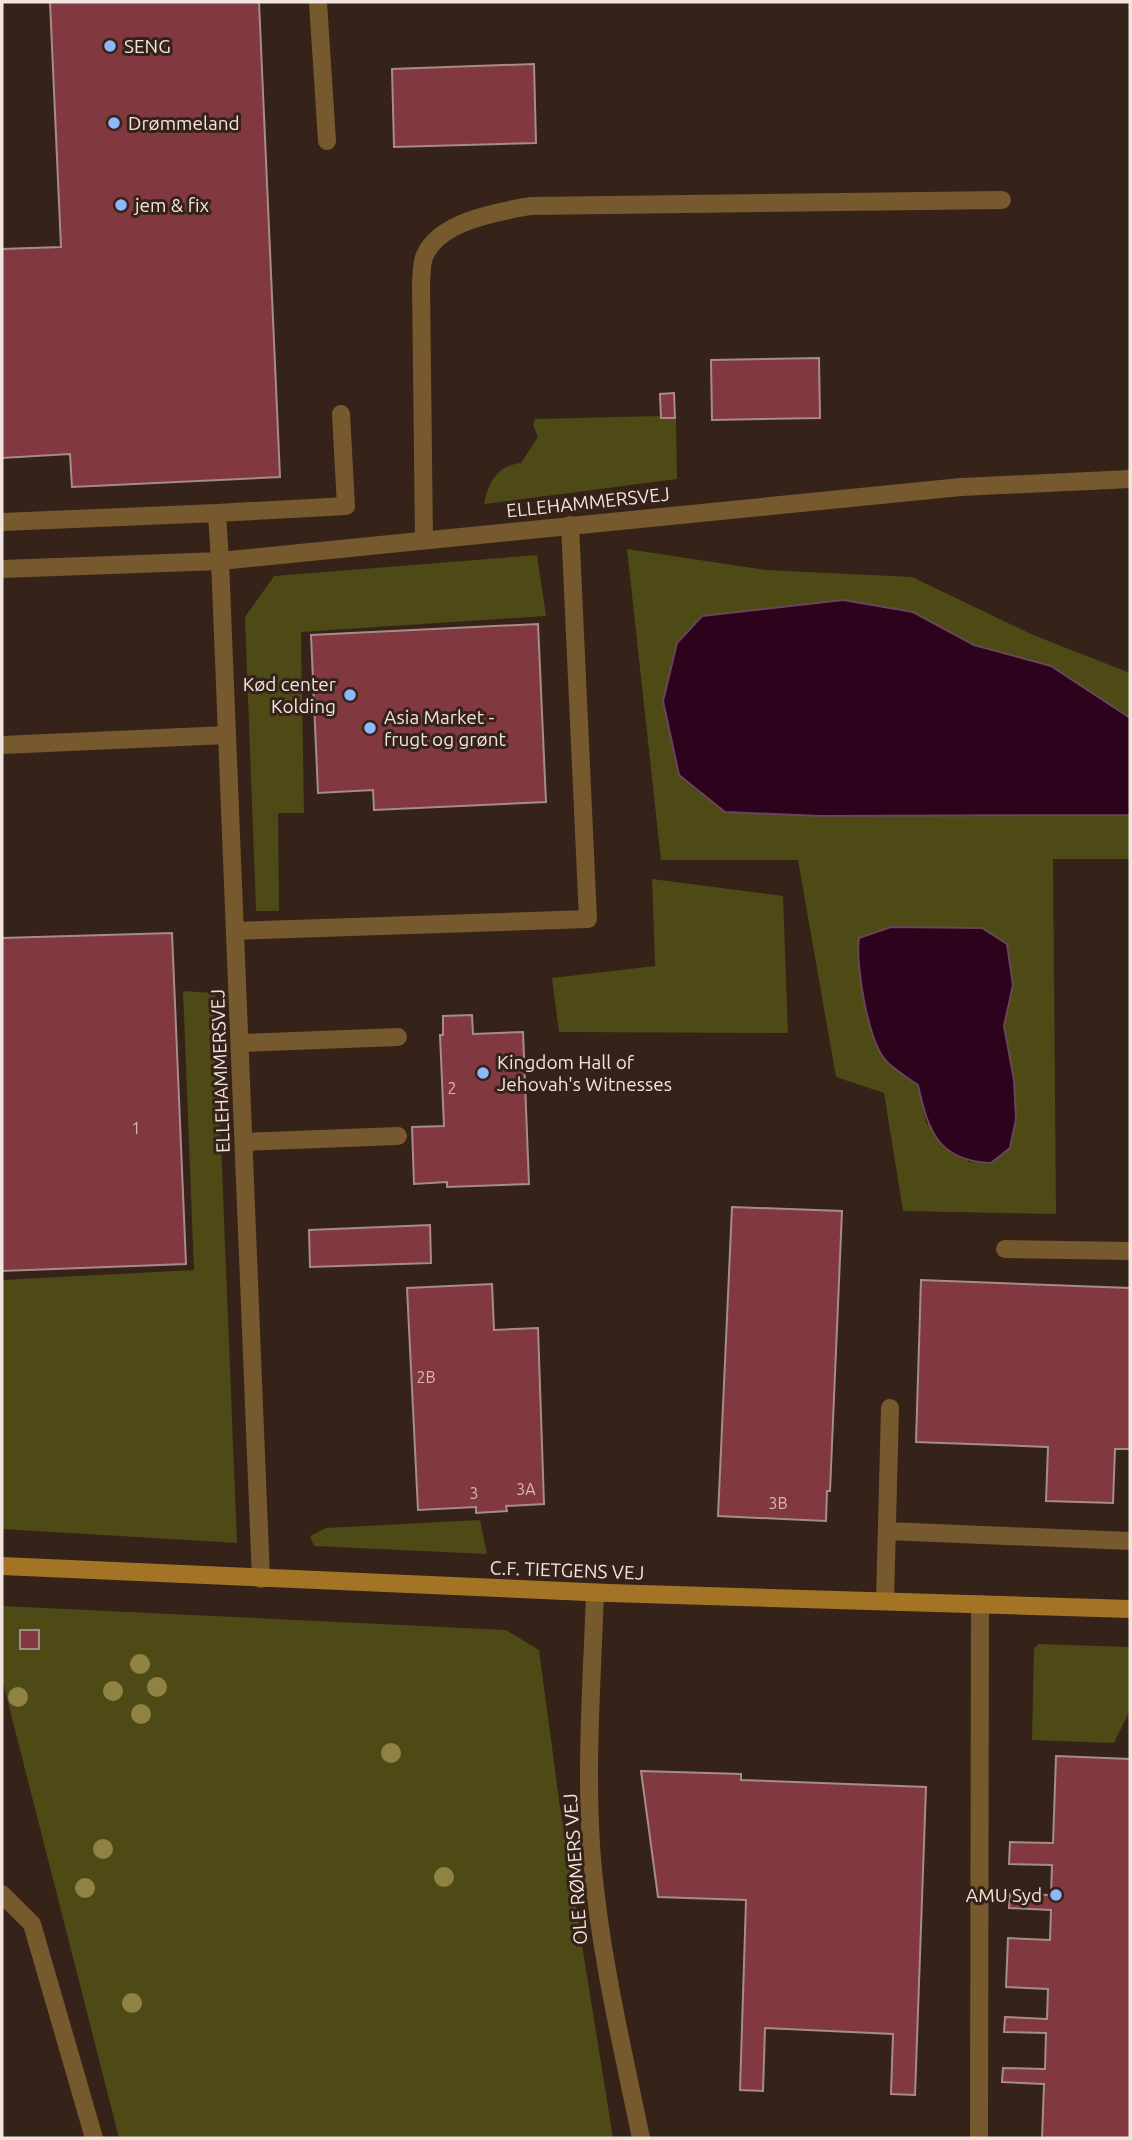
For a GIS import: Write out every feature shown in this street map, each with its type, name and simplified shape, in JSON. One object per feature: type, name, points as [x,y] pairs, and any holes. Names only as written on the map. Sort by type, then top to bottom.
[{"type":"street","points":[[318,2],[327,141]]},
{"type":"street","points":[[424,540],[421,283],[425,255],[445,233],[466,221],[530,206],[1002,200]]},
{"type":"street","points":[[2,522],[346,506],[341,414]]},
{"type":"street","name":"ELLEHAMMERSVEJ","points":[[2,569],[220,561],[961,487],[1130,479]]},
{"type":"street","points":[[217,513],[220,561]]},
{"type":"street","points":[[235,932],[588,919],[570,525]]},
{"type":"street","name":"ELLEHAMMERSVEJ","points":[[220,561],[261,1579]]},
{"type":"street","points":[[2,745],[227,735]]},
{"type":"street","points":[[240,1043],[398,1037]]},
{"type":"street","points":[[244,1142],[398,1136]]},
{"type":"street","points":[[1005,1249],[1130,1251]]},
{"type":"street","points":[[885,1601],[890,1408]]},
{"type":"street","points":[[887,1531],[1130,1541]]},
{"type":"street","name":"C.F. TIETGENS VEJ","points":[[2,1566],[595,1592],[1130,1609]]},
{"type":"street","name":"OLE RØMERS VEJ","points":[[595,1592],[589,1772],[592,1858],[604,1956],[641,2138]]},
{"type":"street","points":[[979,2138],[981,1604]]},
{"type":"street","points":[[2,1894],[32,1924],[94,2138]]},
{"type":"shaded area","points":[[661,416],[661,419],[676,419],[677,479],[484,504],[495,476],[506,467],[521,463],[538,437],[533,425],[535,419]]},
{"type":"shaded area","points":[[627,549],[766,570],[912,577],[1033,635],[1130,673],[1130,718],[1051,666],[974,645],[912,612],[725,812],[820,816],[1130,815],[1130,859],[1053,859],[1056,1214],[903,1211],[884,1093],[836,1077],[798,860],[661,860]],"holes":[[[1007,944],[1013,985],[1004,1026],[1014,1080],[1016,1119],[1010,1148],[991,1163],[969,1162],[926,1123],[918,1085]]]},
{"type":"shaded area","points":[[537,555],[546,616],[301,632],[304,813],[278,813],[279,911],[256,911],[245,617],[274,576]]},
{"type":"shaded area","points":[[843,600],[913,612],[974,645],[1051,666],[1130,718],[1130,815],[820,816],[725,812],[679,775],[663,701],[677,643],[702,616]]},
{"type":"shaded area","points":[[652,879],[783,896],[788,1033],[559,1032],[552,978],[655,966]]},
{"type":"shaded area","points":[[891,927],[982,928],[1007,944],[1013,985],[1004,1026],[1014,1080],[1016,1119],[1010,1148],[991,1163],[973,1161],[947,1150],[938,1140],[926,1116],[918,1085],[887,1062],[874,1038],[861,984],[859,938]]},
{"type":"shaded area","points":[[183,991],[215,993],[237,1543],[2,1529],[2,1280],[194,1270]]},
{"type":"shaded area","points":[[480,1520],[487,1554],[314,1546],[310,1536],[326,1528]]},
{"type":"shaded area","points":[[2,1606],[506,1630],[539,1650],[560,1807],[613,2138],[119,2138],[2,1679]]},
{"type":"shaded area","points":[[1038,1644],[1130,1647],[1130,1710],[1114,1743],[1032,1740],[1034,1649]]},
{"type":"building","points":[[50,2],[259,2],[280,477],[72,487],[70,454],[2,458],[2,249],[61,247]]},
{"type":"building","points":[[534,64],[536,143],[394,147],[392,69]]},
{"type":"building","points":[[819,358],[820,418],[712,420],[711,360]]},
{"type":"building","points":[[674,393],[675,418],[661,418],[660,394]]},
{"type":"building","points":[[538,624],[546,802],[374,810],[373,790],[318,793],[311,635]]},
{"type":"building","points":[[172,933],[186,1264],[2,1271],[2,938]]},
{"type":"building","name":"Kingdom Hall of Jehovah's Witnesses","points":[[472,1015],[473,1034],[523,1032],[529,1184],[447,1187],[447,1182],[414,1184],[412,1127],[444,1126],[440,1035],[443,1035],[443,1016]]},
{"type":"building","points":[[732,1207],[842,1211],[830,1491],[827,1491],[826,1521],[718,1516]]},
{"type":"building","points":[[430,1225],[431,1263],[310,1267],[309,1230]]},
{"type":"building","points":[[921,1280],[1130,1288],[1130,1449],[1115,1449],[1113,1503],[1046,1501],[1048,1447],[916,1442]]},
{"type":"building","points":[[492,1284],[494,1330],[538,1328],[544,1504],[506,1506],[507,1511],[476,1513],[476,1507],[418,1510],[407,1288]]},
{"type":"building","points":[[20,1630],[39,1630],[39,1649],[20,1649]]},
{"type":"building","points":[[1056,1756],[1130,1759],[1130,2138],[1042,2138],[1044,2084],[1002,2082],[1003,2068],[1045,2069],[1046,2033],[1004,2032],[1005,2017],[1047,2019],[1048,1989],[1006,1987],[1008,1938],[1050,1940],[1051,1910],[1009,1908],[1010,1894],[1051,1895],[1052,1865],[1009,1864],[1010,1842],[1053,1843]]},
{"type":"building","points":[[641,1771],[741,1774],[741,1780],[926,1787],[915,2095],[891,2094],[893,2034],[765,2028],[763,2091],[740,2090],[746,1900],[658,1897]]},
{"type":"place","name":"SENG","points":[[110,46]]},
{"type":"place","name":"Drømmeland","points":[[114,123]]},
{"type":"place","name":"jem & fix","points":[[121,205]]},
{"type":"place","name":"Kød center Kolding","points":[[350,695]]},
{"type":"place","name":"Asia Market - frugt og grønt","points":[[370,728]]},
{"type":"place","name":"Kingdom Hall of Jehovah's Witnesses","points":[[483,1073]]},
{"type":"place","name":"AMU Syd","points":[[1056,1895]]}]
